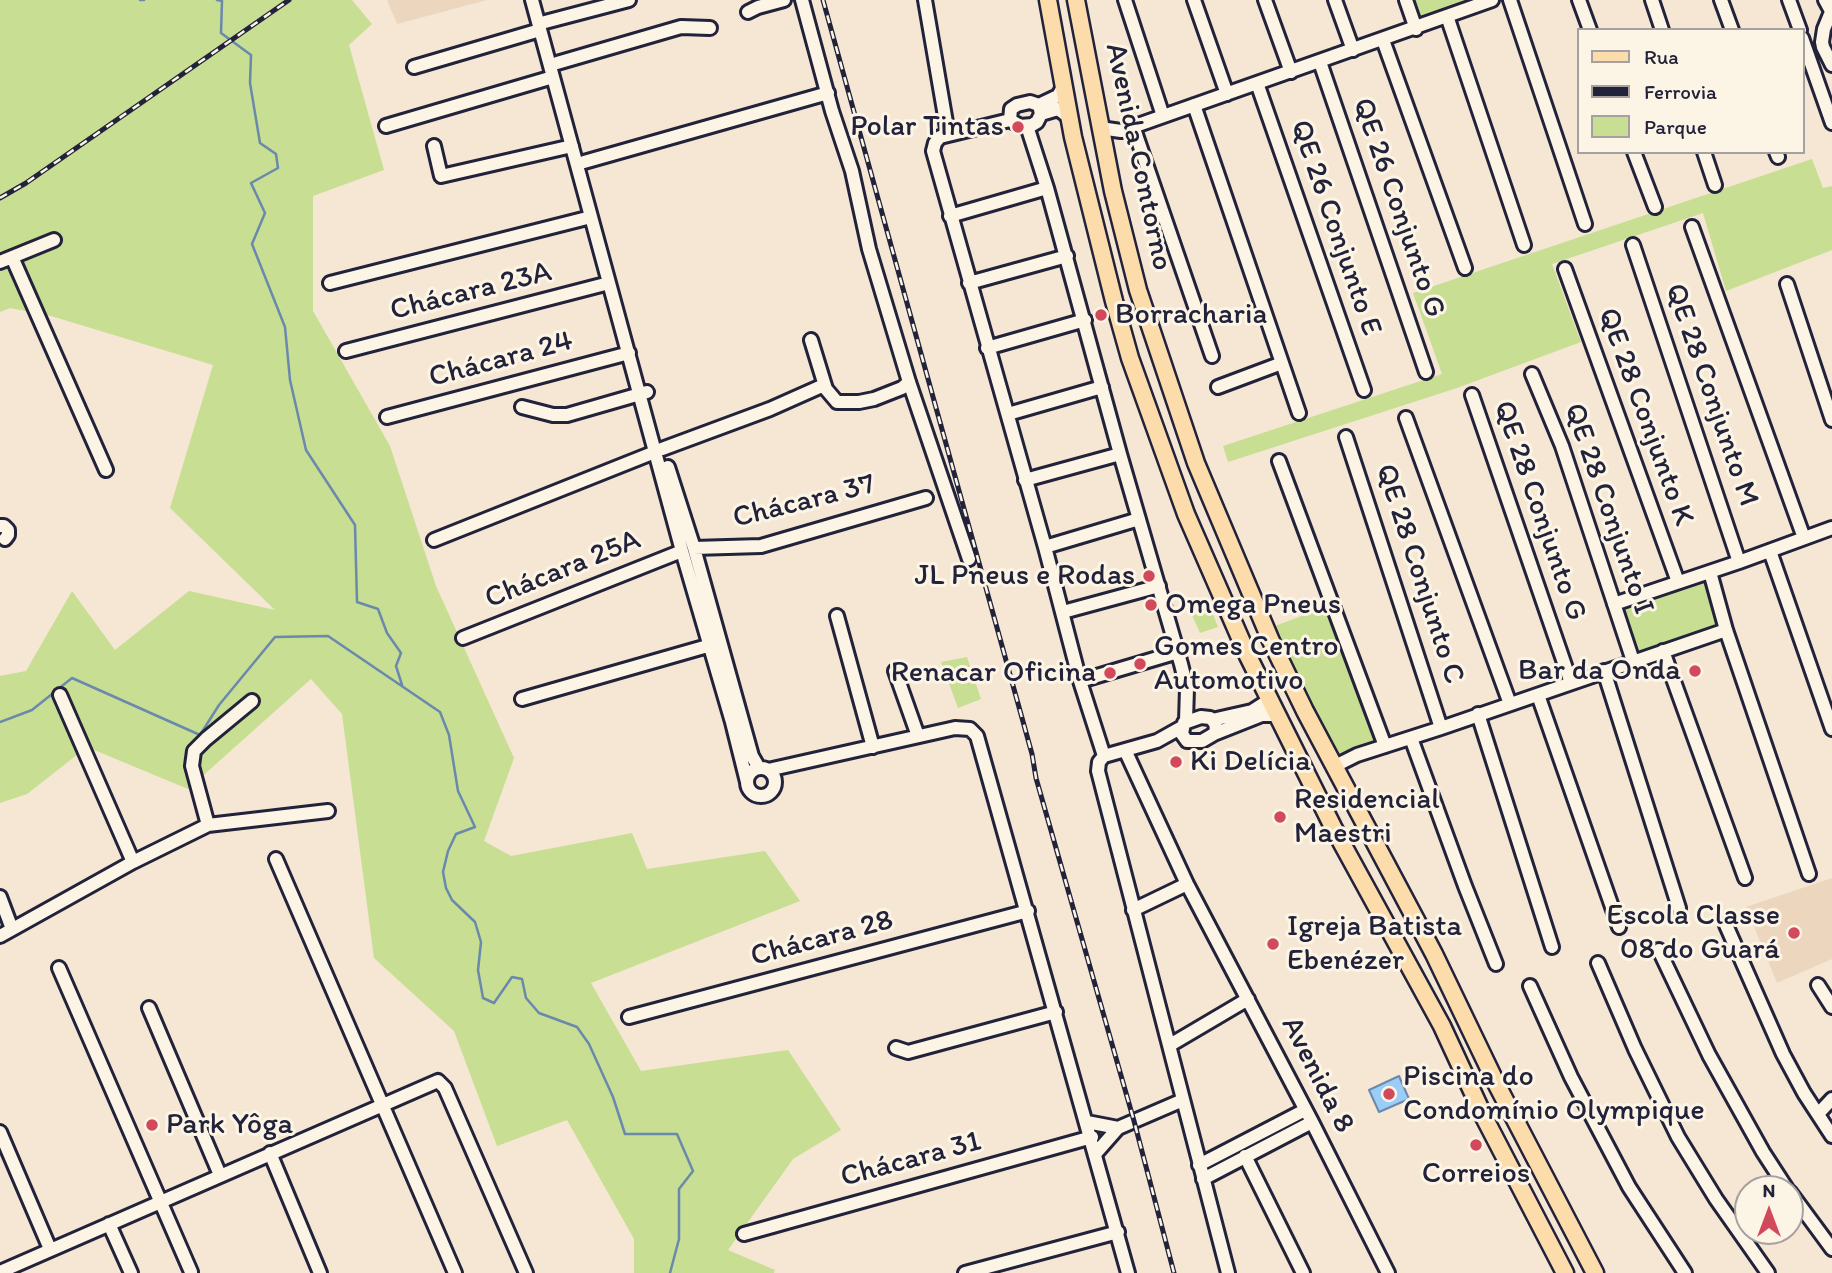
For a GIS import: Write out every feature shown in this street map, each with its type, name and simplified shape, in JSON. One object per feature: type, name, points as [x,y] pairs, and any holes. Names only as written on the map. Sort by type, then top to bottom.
[{"type":"main road","name":"Avenida Contorno","points":[[1048,0],[1080,167],[1130,358],[1163,453],[1211,573],[1333,827],[1442,1026],[1485,1119],[1565,1273]]},
{"type":"main road","name":"Avenida Contorno","points":[[1076,0],[1113,191],[1138,290],[1184,433],[1288,676],[1434,954],[1510,1111],[1595,1273]]},
{"type":"main road","points":[[1080,167],[1088,174],[1097,194],[1113,191]]},
{"type":"main road","points":[[1211,573],[1228,564],[1233,564],[1241,571]]},
{"type":"main road","points":[[1333,827],[1344,830],[1354,828],[1363,816]]},
{"type":"main road","points":[[1472,1091],[1485,1097],[1493,1093],[1497,1085]]},
{"type":"main road","points":[[1485,1119],[1486,1110],[1493,1104],[1502,1104],[1510,1111]]},
{"type":"street","points":[[532,0],[557,63],[643,393],[688,550],[752,756],[775,777],[775,787]]},
{"type":"street","points":[[539,0],[553,77],[629,354],[643,393]]},
{"type":"street","points":[[414,67],[629,0]]},
{"type":"street","points":[[748,12],[758,6],[784,0]]},
{"type":"street","points":[[802,0],[852,172],[869,249],[909,382],[969,559]]},
{"type":"street","points":[[925,0],[948,134]]},
{"type":"street","points":[[1125,0],[1163,116]]},
{"type":"street","points":[[1194,0],[1227,94]]},
{"type":"street","points":[[1265,0],[1291,72]]},
{"type":"street","points":[[1335,0],[1353,50]]},
{"type":"street","points":[[1406,0],[1416,29]]},
{"type":"street","points":[[1105,152],[1113,138],[1127,129],[1492,0]]},
{"type":"street","points":[[1510,0],[1585,224]]},
{"type":"street","points":[[1579,0],[1589,28]]},
{"type":"street","points":[[1652,0],[1661,28]]},
{"type":"street","points":[[1721,0],[1731,28]]},
{"type":"street","points":[[1789,0],[1799,28]]},
{"type":"street","points":[[1825,0],[1832,12],[1824,29],[1822,42],[1832,65]]},
{"type":"street","points":[[1447,16],[1524,245]]},
{"type":"street","points":[[557,63],[681,27],[710,28]]},
{"type":"street","points":[[1382,40],[1465,268]]},
{"type":"street","points":[[1804,42],[1826,89],[1832,123]]},
{"type":"street","name":"QE 26 Conjunto G","points":[[1320,62],[1426,372]]},
{"type":"street","points":[[386,126],[553,77]]},
{"type":"street","name":"QE 26 Conjunto E","points":[[1257,83],[1364,390]]},
{"type":"street","points":[[1010,120],[1015,124],[1027,126],[1037,122],[1040,110],[1059,96],[1063,85]]},
{"type":"street","points":[[584,162],[828,93]]},
{"type":"street","points":[[1010,120],[1011,109],[1030,102],[1040,110],[1058,109],[1070,118]]},
{"type":"street","points":[[1194,105],[1299,413]]},
{"type":"street","points":[[1010,120],[940,136],[934,143],[933,151],[1080,681],[1104,756]]},
{"type":"street","points":[[1027,126],[1048,188],[1120,454],[1178,652],[1187,688],[1182,734],[1186,741]]},
{"type":"street","points":[[1100,128],[1127,129]]},
{"type":"street","points":[[1127,129],[1212,356]]},
{"type":"street","points":[[434,146],[441,176],[572,146]]},
{"type":"street","points":[[1635,154],[1655,207]]},
{"type":"street","points":[[1705,154],[1715,185]]},
{"type":"street","points":[[950,216],[1048,188]]},
{"type":"street","points":[[330,283],[591,217]]},
{"type":"street","points":[[1692,227],[1804,538]]},
{"type":"street","points":[[54,240],[6,259],[106,470]]},
{"type":"street","name":"QE 28 Conjunto M","points":[[1633,245],[1739,562]]},
{"type":"street","points":[[969,283],[1067,256]]},
{"type":"street","name":"QE 28 Conjunto K","points":[[1565,269],[1678,582]]},
{"type":"street","name":"Chácara 23A","points":[[346,351],[609,283]]},
{"type":"street","points":[[1787,284],[1832,420]]},
{"type":"street","points":[[987,348],[1085,320]]},
{"type":"street","points":[[811,340],[824,385],[834,400],[850,403],[891,393],[909,382]]},
{"type":"street","name":"Chácara 24","points":[[387,417],[629,354]]},
{"type":"street","points":[[1218,387],[1282,363]]},
{"type":"street","name":"QE 28 Conjunto I","points":[[1532,374],[1562,446],[1633,661]]},
{"type":"street","points":[[434,540],[659,450],[770,409],[824,385]]},
{"type":"street","points":[[1008,414],[1102,387]]},
{"type":"street","points":[[522,407],[553,415],[567,415],[643,393]]},
{"type":"street","name":"QE 28 Conjunto G","points":[[1472,395],[1571,683]]},
{"type":"street","points":[[1406,418],[1510,704]]},
{"type":"street","name":"QE 28 Conjunto C","points":[[1346,437],[1441,728]]},
{"type":"street","points":[[1025,480],[1120,454]]},
{"type":"street","points":[[1279,461],[1385,746]]},
{"type":"street","name":"Chácara 37","points":[[688,550],[761,546],[926,498]]},
{"type":"street","points":[[1045,547],[1139,519]]},
{"type":"street","points":[[1614,604],[1832,528]]},
{"type":"street","points":[[688,550],[749,790],[763,797],[770,794],[790,772],[808,762]]},
{"type":"street","name":"Chácara 25A","points":[[463,638],[688,550]]},
{"type":"street","points":[[1770,551],[1832,729]]},
{"type":"street","points":[[1710,572],[1726,630],[1809,874]]},
{"type":"street","points":[[1063,612],[1160,586]]},
{"type":"street","points":[[837,617],[873,747]]},
{"type":"street","points":[[1335,766],[1357,755],[1726,630]]},
{"type":"street","points":[[522,699],[711,645]]},
{"type":"street","points":[[1663,651],[1745,878]]},
{"type":"street","points":[[1080,681],[1178,652]]},
{"type":"street","points":[[895,671],[918,736]]},
{"type":"street","points":[[1604,671],[1679,908]]},
{"type":"street","points":[[1187,688],[1216,726],[1214,734]]},
{"type":"street","points":[[60,695],[133,862]]},
{"type":"street","points":[[1538,695],[1619,927]]},
{"type":"street","points":[[1157,741],[1184,724],[1252,711],[1266,702],[1269,696]]},
{"type":"street","points":[[208,825],[192,766],[194,751],[252,701]]},
{"type":"street","points":[[1478,714],[1496,763],[1552,947]]},
{"type":"street","points":[[1228,1273],[1097,766],[1104,756],[1125,750],[1157,741],[1202,741],[1262,715],[1278,715]]},
{"type":"street","points":[[747,782],[748,776],[764,769],[808,762],[918,736],[963,727],[970,729],[977,736],[1092,1137],[1128,1273]]},
{"type":"street","points":[[1411,738],[1496,964]]},
{"type":"street","name":"Avenida 8","points":[[1125,750],[1187,884],[1388,1273]]},
{"type":"street","points":[[0,897],[6,932],[133,862],[208,825],[328,811]]},
{"type":"street","points":[[276,859],[455,1273]]},
{"type":"street","points":[[1133,910],[1187,884]]},
{"type":"street","name":"Chácara 28","points":[[629,1017],[1028,911]]},
{"type":"street","points":[[1726,925],[1774,1034],[1832,1136]]},
{"type":"street","points":[[1659,950],[1709,1055],[1778,1175]]},
{"type":"street","points":[[1598,963],[1634,1049],[1678,1137],[1716,1199],[1768,1273]]},
{"type":"street","points":[[59,968],[191,1272]]},
{"type":"street","points":[[1818,985],[1832,1007]]},
{"type":"street","points":[[1530,986],[1571,1077],[1629,1187],[1685,1273]]},
{"type":"street","points":[[1170,1045],[1248,999]]},
{"type":"street","points":[[149,1009],[220,1175]]},
{"type":"street","points":[[896,1048],[908,1052],[1056,1012]]},
{"type":"street","points":[[0,1272],[20,1268],[51,1249],[432,1083],[440,1082],[526,1273]]},
{"type":"street","points":[[1818,1114],[1832,1099]]},
{"type":"street","points":[[1096,1153],[1118,1128],[1183,1100]]},
{"type":"street","points":[[1203,1179],[1239,1154],[1309,1116]]},
{"type":"street","points":[[1087,1122],[1118,1128]]},
{"type":"street","points":[[0,1132],[51,1249]]},
{"type":"street","name":"Chácara 31","points":[[744,1234],[1092,1137]]},
{"type":"street","points":[[270,1153],[320,1273]]},
{"type":"street","points":[[1199,1165],[1239,1154]]},
{"type":"street","points":[[1239,1154],[1303,1273]]},
{"type":"street","points":[[1804,1211],[1832,1249]]},
{"type":"street","points":[[109,1224],[131,1273]]},
{"type":"street","points":[[965,1273],[1118,1232]]},
{"type":"shaded area","points":[[387,0],[487,0],[397,24]]},
{"type":"shaded area","name":"Escola Classe 08 do Guará","points":[[1832,878],[1832,959],[1777,983],[1746,907]]},
{"type":"green space","points":[[0,0],[352,0],[372,24],[349,45],[384,170],[313,196],[313,311],[390,446],[436,586],[514,758],[484,841],[511,856],[632,833],[647,869],[765,851],[800,901],[591,983],[641,1071],[788,1050],[841,1130],[793,1159],[728,1250],[775,1270],[774,1273],[634,1273],[634,1239],[567,1120],[497,1146],[454,1031],[374,958],[342,714],[311,679],[188,789],[87,747],[27,794],[0,803],[0,676],[26,671],[72,591],[115,650],[189,591],[275,610],[170,508],[213,365],[51,316],[10,308],[0,312]]},
{"type":"green space","points":[[1413,0],[1475,0],[1419,20]]},
{"type":"green space","points":[[1812,159],[1823,188],[1832,186],[1832,250],[1726,291],[1703,213],[1552,264],[1581,342],[1457,388],[1228,462],[1223,446],[1442,374],[1413,293]]},
{"type":"green space","points":[[1704,578],[1721,626],[1634,652],[1620,607]]},
{"type":"green space","points":[[1206,597],[1218,627],[1200,633],[1187,604]]},
{"type":"green space","points":[[1331,605],[1379,742],[1337,756],[1275,626]]},
{"type":"green space","points":[[967,657],[981,699],[958,708],[941,662]]},
{"type":"water","name":"Piscina do Condomínio Olympique","points":[[1399,1076],[1409,1099],[1379,1112],[1369,1090]]},
{"type":"waterway","points":[[217,0],[222,1],[221,33],[251,55],[250,83],[260,143],[276,154],[278,168],[251,183],[265,213],[252,244],[285,327],[290,380],[306,450],[355,525],[357,602],[378,609],[387,633],[401,653],[396,666],[402,685]]},
{"type":"waterway","points":[[0,722],[32,710],[72,678],[200,735],[219,705],[275,637],[328,636],[440,712],[449,735],[458,791],[475,827],[456,834],[443,872],[452,900],[475,922],[481,942],[478,970],[483,998],[494,1003],[512,977],[522,979],[526,998],[539,1013],[577,1027],[589,1044],[613,1097],[625,1134],[677,1134],[693,1171],[679,1189],[679,1239],[670,1273]]},
{"type":"railway","points":[[0,198],[26,183],[289,0]]},
{"type":"railway","points":[[823,0],[1174,1273]]},
{"type":"place","name":"Polar Tintas","points":[[1018,127]]},
{"type":"place","name":"Borracharia","points":[[1101,315]]},
{"type":"place","name":"JL Pneus e Rodas","points":[[1149,576]]},
{"type":"place","name":"Omega Pneus","points":[[1151,605]]},
{"type":"place","name":"Gomes Centro Automotivo","points":[[1140,664]]},
{"type":"place","name":"Bar da Onda","points":[[1695,671]]},
{"type":"place","name":"Renacar Oficina","points":[[1110,673]]},
{"type":"place","name":"Ki Delícia","points":[[1176,762]]},
{"type":"place","name":"Residencial Maestri","points":[[1280,817]]},
{"type":"place","name":"Escola Classe 08 do Guará","points":[[1794,933]]},
{"type":"place","name":"Igreja Batista Ebenézer","points":[[1273,944]]},
{"type":"place","name":"Piscina do Condomínio Olympique","points":[[1389,1094]]},
{"type":"place","name":"Park Yôga","points":[[152,1125]]},
{"type":"place","name":"Correios","points":[[1476,1145]]}]
